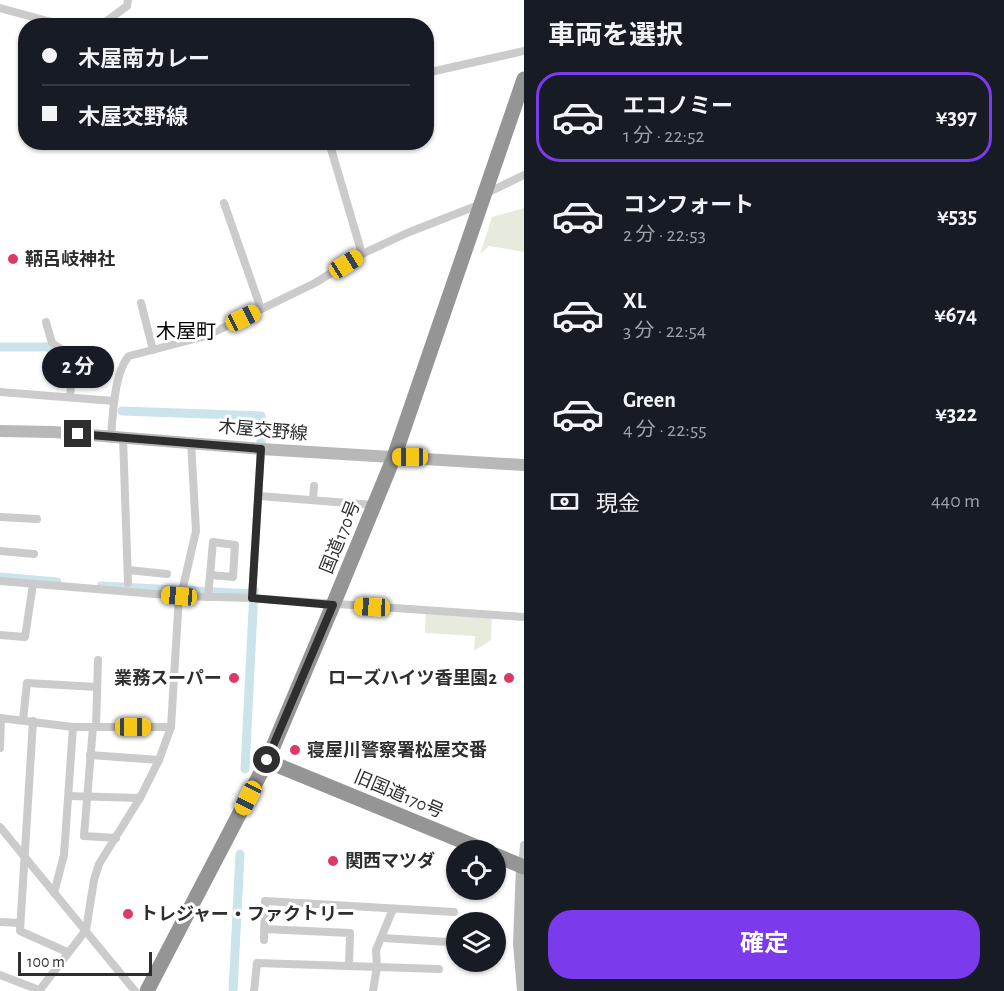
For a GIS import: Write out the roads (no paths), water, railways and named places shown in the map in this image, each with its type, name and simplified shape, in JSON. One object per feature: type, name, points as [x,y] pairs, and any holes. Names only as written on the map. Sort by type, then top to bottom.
[{"type":"highway","name":"国道170号","points":[[147,991],[267,760],[333,605],[394,457],[524,79]]},
{"type":"highway","name":"旧国道170号","points":[[267,760],[460,840]]},
{"type":"highway","points":[[506,860],[523,867]]},
{"type":"main road","name":"木屋交野線","points":[[0,431],[524,465]]},
{"type":"main road","points":[[523,867],[519,943],[524,991]]},
{"type":"street","points":[[111,18],[127,6],[128,0]]},
{"type":"street","points":[[0,8],[37,18]]},
{"type":"street","points":[[434,71],[524,51]]},
{"type":"street","points":[[331,150],[362,254]]},
{"type":"street","points":[[128,583],[114,401],[123,362],[129,356],[206,336],[315,283],[362,254],[483,199],[524,175]]},
{"type":"street","points":[[224,203],[261,309]]},
{"type":"street","points":[[141,303],[153,350]]},
{"type":"street","points":[[46,322],[52,343],[71,356],[73,361],[70,398]]},
{"type":"street","points":[[0,392],[114,401]]},
{"type":"street","points":[[0,975],[39,991],[86,930],[94,880],[99,864],[140,798],[159,760],[171,727],[181,593],[196,531],[191,442]]},
{"type":"street","points":[[252,598],[261,449]]},
{"type":"street","points":[[313,500],[314,486]]},
{"type":"street","points":[[259,496],[374,505]]},
{"type":"street","points":[[0,518],[37,519]]},
{"type":"street","points":[[208,593],[213,542],[235,544],[233,577],[210,575]]},
{"type":"street","points":[[0,551],[34,554]]},
{"type":"street","points":[[128,570],[167,574]]},
{"type":"street","points":[[0,581],[208,593],[333,605],[524,617]]},
{"type":"street","points":[[0,635],[26,637],[33,584]]},
{"type":"street","points":[[98,660],[84,836],[116,838]]},
{"type":"street","points":[[23,720],[27,682],[97,687]]},
{"type":"street","points":[[0,747],[1,718],[73,727],[171,727]]},
{"type":"street","points":[[33,721],[20,931],[67,952]]},
{"type":"street","points":[[54,893],[64,855],[73,727]]},
{"type":"street","points":[[90,755],[159,760]]},
{"type":"street","points":[[69,796],[140,798]]},
{"type":"street","points":[[0,827],[135,991]]},
{"type":"street","points":[[523,867],[524,845]]},
{"type":"street","points":[[264,939],[265,901],[454,912]]},
{"type":"street","points":[[373,991],[377,967],[376,950],[393,909]]},
{"type":"street","points":[[0,921],[21,923]]},
{"type":"street","points":[[264,929],[350,933],[349,966]]},
{"type":"street","points":[[382,938],[446,942]]},
{"type":"street","points":[[255,991],[256,963],[439,969]]},
{"type":"waterway","points":[[0,347],[48,347],[66,358]]},
{"type":"waterway","points":[[122,411],[261,416],[261,453]]},
{"type":"waterway","points":[[0,577],[57,582]]},
{"type":"waterway","points":[[101,586],[252,594]]},
{"type":"waterway","points":[[245,769],[254,590]]},
{"type":"waterway","points":[[233,991],[240,854]]},
{"type":"place","name":"鞆呂岐神社","points":[[13,259]]},
{"type":"place","name":"業務スーパー","points":[[234,678]]},
{"type":"place","name":"ローズハイツ香里園2","points":[[509,678]]},
{"type":"place","name":"寝屋川警察署松屋交番","points":[[295,750]]},
{"type":"place","name":"関西マツダ","points":[[333,861]]},
{"type":"place","name":"トレジャー・ファクトリー","points":[[128,914]]},
{"type":"district","name":"木屋町","points":[[186,331]]}]
